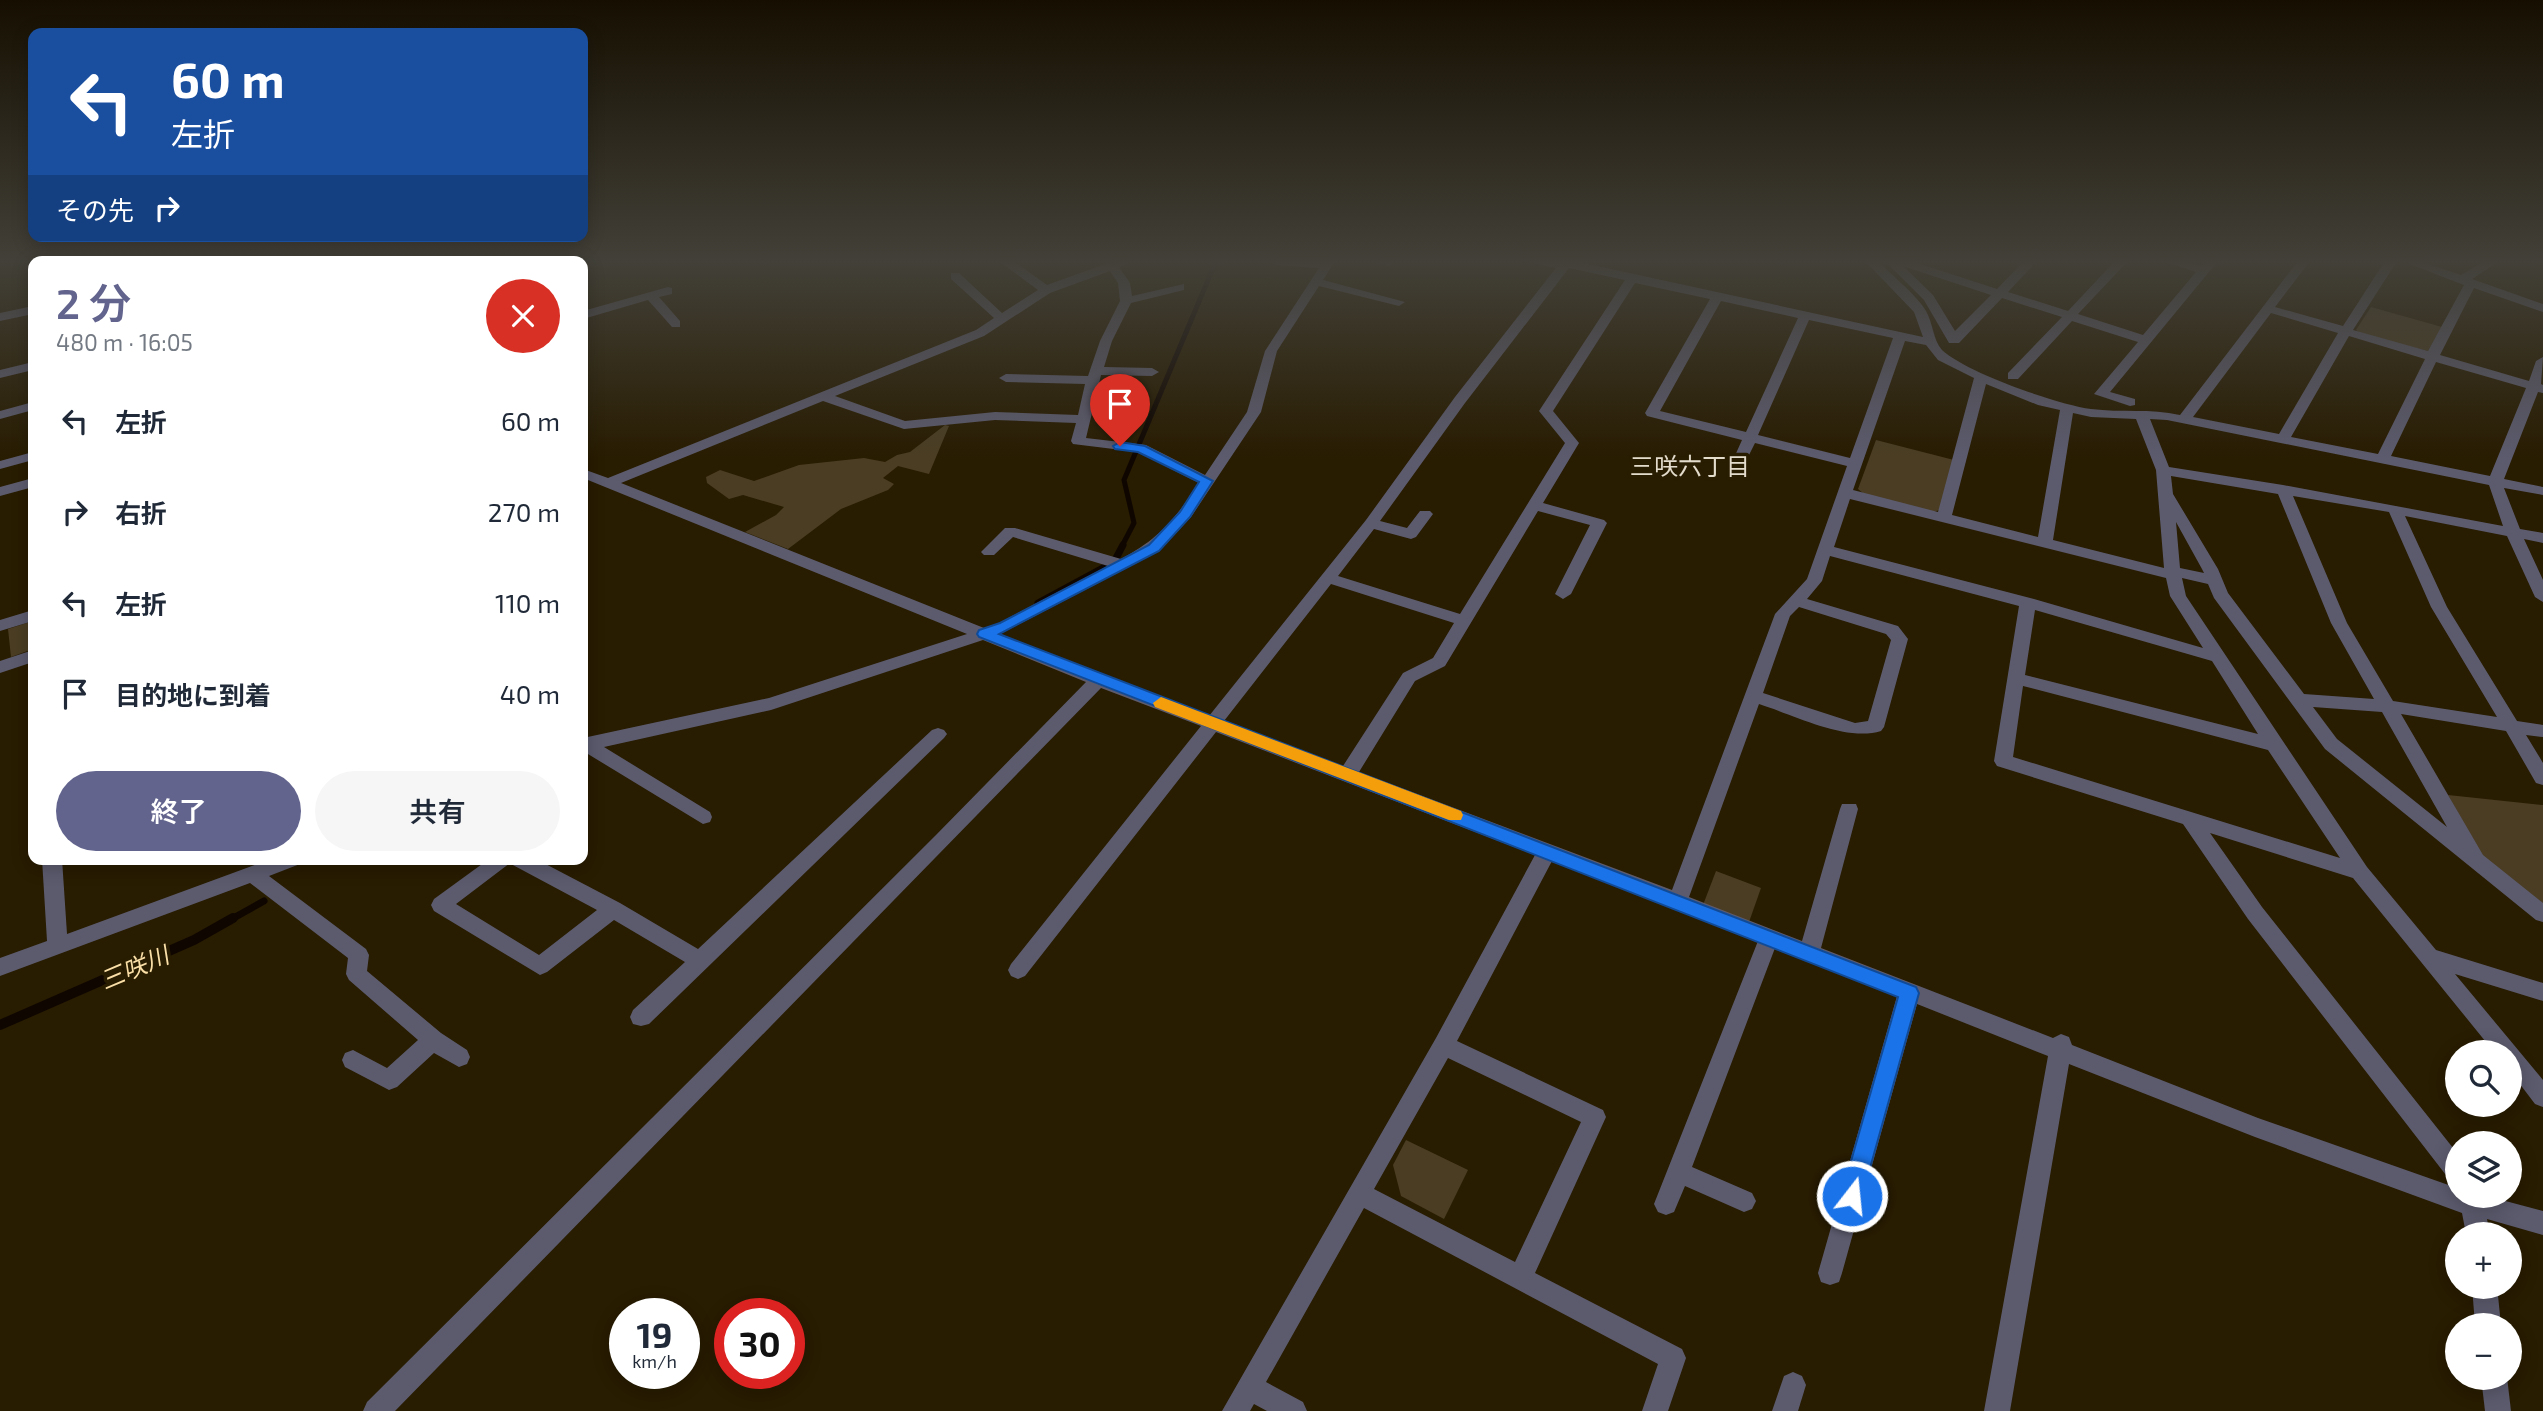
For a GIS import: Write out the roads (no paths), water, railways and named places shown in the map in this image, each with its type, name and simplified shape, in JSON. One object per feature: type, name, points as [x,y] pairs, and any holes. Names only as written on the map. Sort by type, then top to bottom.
[{"type":"street","points":[[608,483],[991,327]]},
{"type":"street","points":[[1113,327],[1095,375],[1078,441],[1141,448],[1206,481]]},
{"type":"street","points":[[588,743],[771,704],[984,634],[1005,626],[1154,548],[1186,514],[1254,412],[1271,351],[1287,327]]},
{"type":"street","points":[[1018,970],[1371,523],[1517,327]]},
{"type":"street","points":[[1348,774],[1409,677],[1439,662],[1572,443],[1546,411],[1600,327]]},
{"type":"street","points":[[1700,327],[1652,413],[1857,464]]},
{"type":"street","points":[[1740,460],[1800,327]]},
{"type":"street","points":[[1857,327],[1932,343]]},
{"type":"street","points":[[1926,327],[1932,343],[1943,357],[1981,377],[2034,399],[2091,413],[2135,408]]},
{"type":"street","points":[[1946,327],[1954,340],[1966,327]]},
{"type":"street","points":[[2013,376],[2058,327]]},
{"type":"street","points":[[2105,327],[2146,340]]},
{"type":"street","points":[[2157,327],[2101,394],[2135,408],[2184,419],[2543,491]]},
{"type":"street","points":[[2184,419],[2252,327]]},
{"type":"street","points":[[2332,327],[2538,388]]},
{"type":"street","points":[[2282,440],[2349,327]]},
{"type":"street","points":[[2383,459],[2446,327]]},
{"type":"street","points":[[1678,901],[1783,614],[1815,581],[1900,336]]},
{"type":"street","points":[[2542,594],[2512,531],[2495,482],[2538,388],[2543,361]]},
{"type":"street","points":[[0,374],[28,367]]},
{"type":"street","points":[[1006,377],[1152,372]]},
{"type":"street","points":[[1944,517],[1981,377]]},
{"type":"street","points":[[824,397],[904,425],[995,416],[1084,419]]},
{"type":"street","points":[[0,415],[28,407]]},
{"type":"street","points":[[2045,543],[2067,408]]},
{"type":"street","points":[[2135,408],[2164,470],[2173,573],[2178,596],[2274,746],[2360,872],[2497,1040]]},
{"type":"street","points":[[0,465],[28,457]]},
{"type":"street","points":[[2164,470],[2395,509],[2543,538]]},
{"type":"street","points":[[588,475],[1098,680],[1546,850],[1909,993],[2060,1048],[2255,1127],[2445,1196]]},
{"type":"street","points":[[0,492],[28,484]]},
{"type":"street","points":[[2283,489],[2339,623],[2479,865]]},
{"type":"street","points":[[1846,493],[2045,543],[2215,581]]},
{"type":"street","points":[[2167,495],[2220,594],[2331,744],[2543,914]]},
{"type":"street","points":[[1534,505],[1599,523],[1563,594]]},
{"type":"street","points":[[2395,509],[2440,607],[2543,778]]},
{"type":"street","points":[[1371,523],[1410,534],[1425,514]]},
{"type":"street","points":[[989,552],[1010,531],[1123,565]]},
{"type":"street","points":[[1825,550],[2028,603],[2217,657]]},
{"type":"street","points":[[1328,578],[1464,621]]},
{"type":"street","points":[[1752,696],[1855,729],[1875,727],[1900,639],[1892,630],[1797,601]]},
{"type":"street","points":[[2028,603],[2003,761],[2360,872]]},
{"type":"street","points":[[0,626],[28,617]]},
{"type":"street","points":[[0,667],[28,658]]},
{"type":"street","points":[[2018,679],[2274,746]]},
{"type":"street","points":[[376,1411],[943,840],[1098,680]]},
{"type":"street","points":[[2299,700],[2387,706],[2543,731]]},
{"type":"street","points":[[641,1017],[939,734]]},
{"type":"street","points":[[588,746],[703,817]]},
{"type":"street","points":[[1809,953],[1849,809]]},
{"type":"street","points":[[2190,819],[2255,913],[2445,1156]]},
{"type":"street","points":[[1235,1411],[1444,1045],[1546,850]]},
{"type":"street","points":[[52,865],[58,946]]},
{"type":"street","points":[[0,967],[277,865]]},
{"type":"street","points":[[495,865],[441,905],[540,966],[613,909]]},
{"type":"street","points":[[529,865],[613,909],[700,961]]},
{"type":"street","points":[[252,874],[359,955],[356,974],[433,1040],[459,1057]]},
{"type":"street","points":[[1666,1204],[1769,939]]},
{"type":"street","points":[[2430,957],[2543,992]]},
{"type":"street","points":[[1830,1273],[1909,993]]},
{"type":"street","points":[[353,1060],[389,1080],[433,1040]]},
{"type":"street","points":[[1444,1045],[1595,1117],[1520,1278]]},
{"type":"street","points":[[1997,1411],[2060,1048]]},
{"type":"street","points":[[2522,1071],[2543,1097]]},
{"type":"street","points":[[1678,1172],[1744,1201]]},
{"type":"street","points":[[1358,1193],[1673,1358],[1655,1411]]},
{"type":"street","points":[[2499,1208],[2543,1223]]},
{"type":"street","points":[[1785,1411],[1793,1385]]},
{"type":"street","points":[[1249,1387],[1294,1411]]},
{"type":"street","points":[[2496,1390],[2498,1411]]},
{"type":"waterway","name":"三咲川","points":[[1122,546],[1134,523],[1124,480],[1188,327]]},
{"type":"waterway","name":"三咲川","points":[[1038,603],[1114,562],[1123,545]]},
{"type":"waterway","name":"三咲川","points":[[230,920],[264,901]]},
{"type":"waterway","name":"三咲川","points":[[0,1025],[194,940],[233,918]]},
{"type":"district","name":"三咲六丁目","points":[[1690,465]]}]
